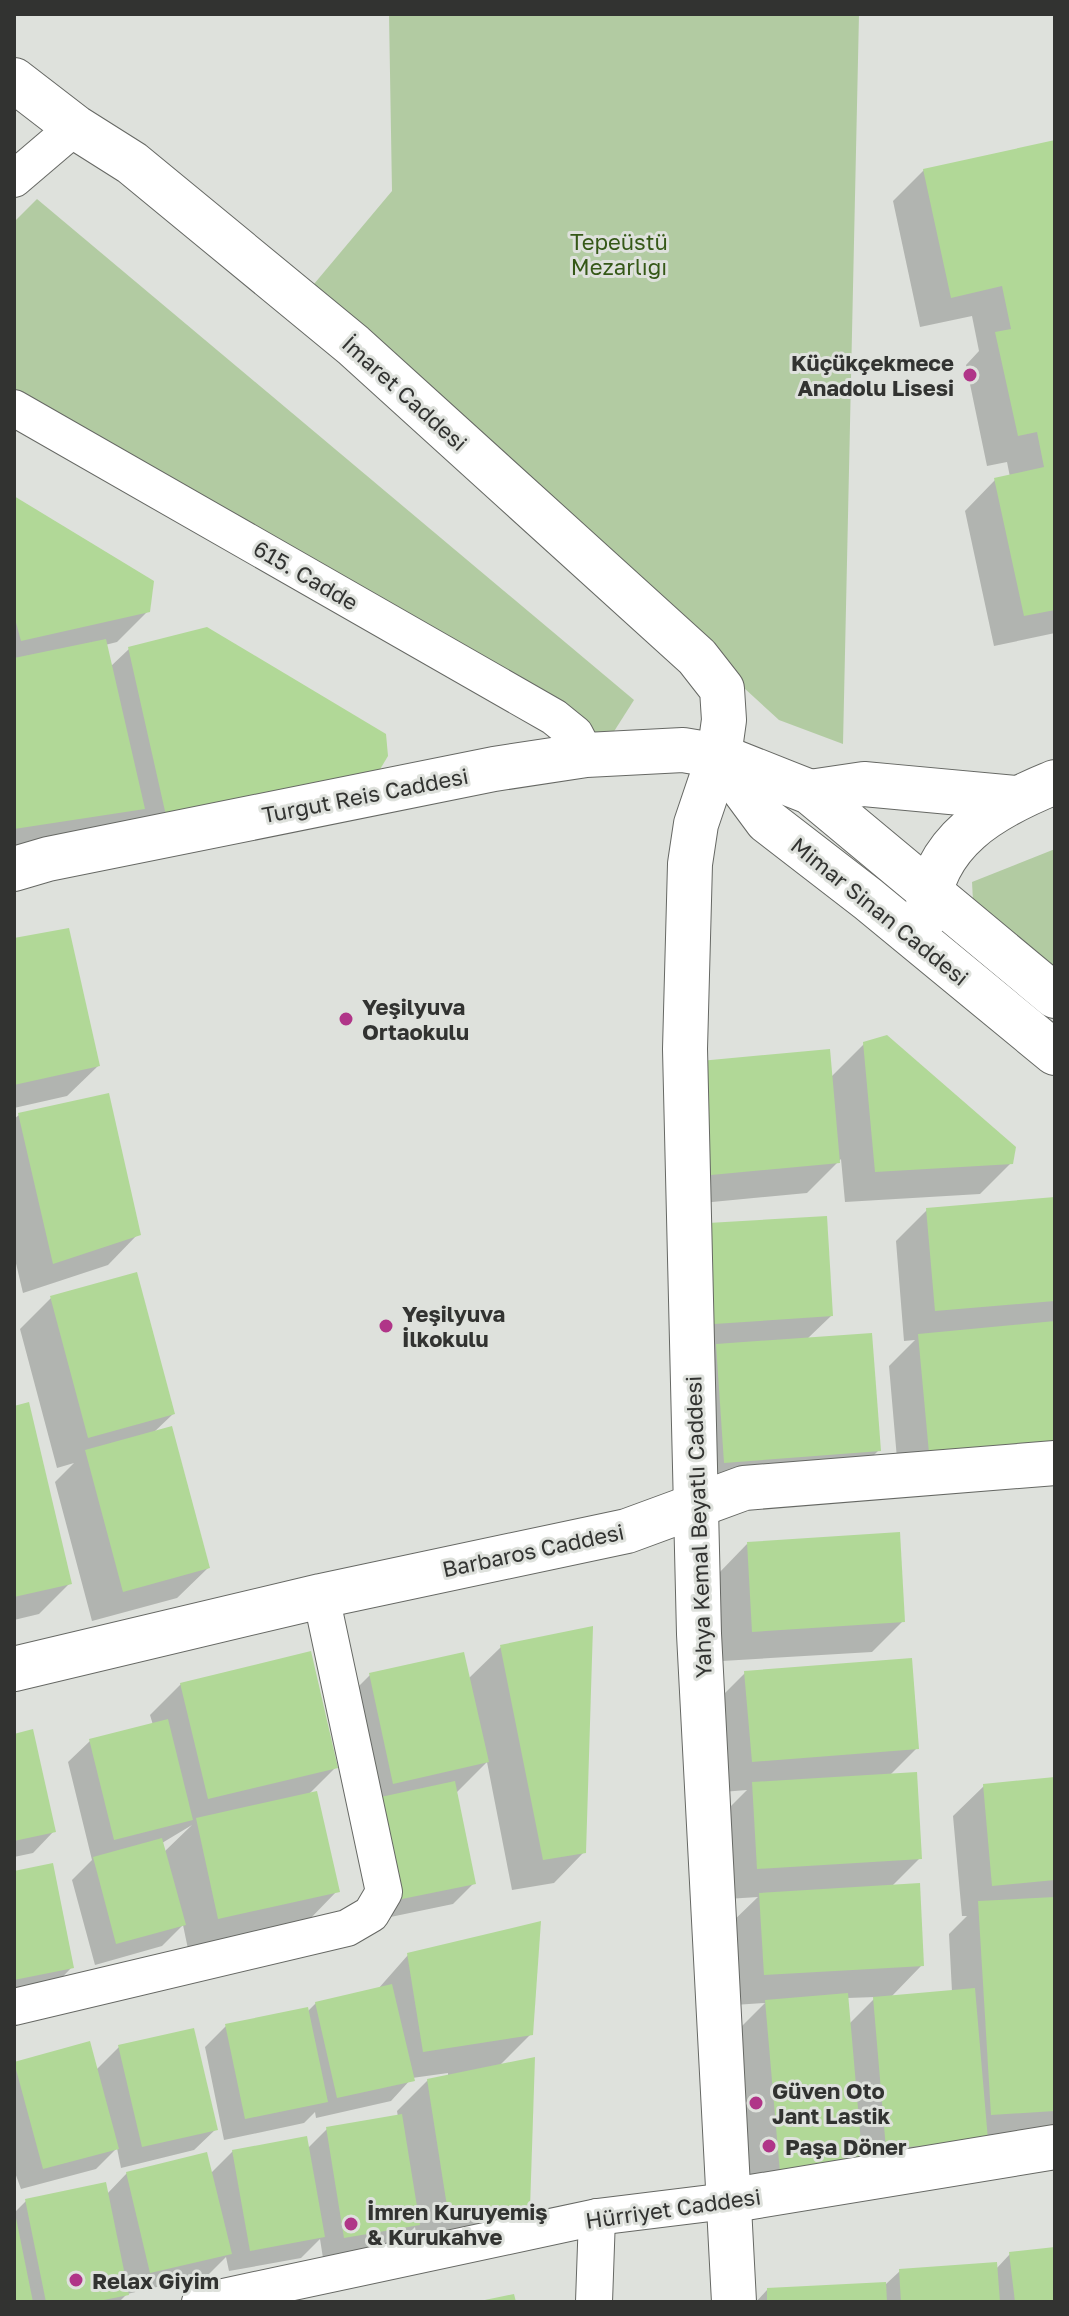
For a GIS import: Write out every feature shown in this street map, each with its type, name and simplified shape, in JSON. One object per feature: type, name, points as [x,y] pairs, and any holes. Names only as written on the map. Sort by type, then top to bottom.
[{"type":"street","name":"İmaret Caddesi","points":[[14,80],[75,127],[132,163],[353,345],[697,657],[722,689],[724,720],[719,756]]},
{"type":"street","points":[[14,179],[75,127]]},
{"type":"street","name":"615. Cadde","points":[[14,408],[554,717],[575,734],[586,755]]},
{"type":"street","name":"Turgut Reis Caddesi","points":[[14,869],[48,859],[215,825],[586,755],[683,750],[719,756],[810,792]]},
{"type":"street","name":"Mimar Sinan Caddesi","points":[[719,756],[767,821],[1055,1053]]},
{"type":"street","name":"Yahya Kemal Beyatlı Caddesi","points":[[719,756],[696,824],[690,864],[686,1033],[699,1634],[734,2302]]},
{"type":"street","points":[[947,965],[933,945],[929,929],[932,876],[946,855],[985,816],[1015,798],[1055,782]]},
{"type":"street","points":[[810,792],[864,784],[1015,798]]},
{"type":"street","points":[[810,792],[1055,996]]},
{"type":"street","name":"Barbaros Caddesi","points":[[14,1669],[321,1596],[627,1531],[744,1488],[1055,1463]]},
{"type":"street","points":[[14,2007],[347,1928],[371,1914],[384,1892],[321,1596]]},
{"type":"street","name":"Hürriyet Caddesi","points":[[200,2302],[273,2294],[597,2217],[727,2201],[1055,2147]]},
{"type":"street","points":[[594,2302],[597,2217]]},
{"type":"green space","name":"Tepeüstü Mezarlığı","points":[[389,14],[859,14],[843,744],[779,720],[309,290],[392,191]]},
{"type":"green space","points":[[37,199],[634,700],[606,744],[14,394],[14,222]]},
{"type":"green space","points":[[1055,849],[1055,968],[973,901],[972,882]]},
{"type":"building","points":[[1055,140],[1055,610],[1024,616],[994,478],[1044,467],[1037,432],[1018,436],[995,332],[1011,329],[1002,286],[951,298],[923,169]]},
{"type":"building","points":[[14,496],[154,581],[150,612],[21,641],[14,615]]},
{"type":"building","points":[[207,627],[386,734],[388,756],[376,776],[167,820],[128,647]]},
{"type":"building","points":[[106,639],[145,809],[14,829],[14,658]]},
{"type":"building","points":[[69,928],[100,1066],[14,1085],[14,938]]},
{"type":"building","points":[[887,1035],[1016,1147],[1013,1164],[875,1172],[863,1042]]},
{"type":"building","points":[[830,1049],[840,1163],[711,1175],[700,1061]]},
{"type":"building","points":[[109,1093],[141,1235],[53,1264],[18,1113]]},
{"type":"building","points":[[1055,1197],[1055,1301],[935,1311],[926,1208]]},
{"type":"building","points":[[827,1216],[833,1316],[714,1324],[708,1223]]},
{"type":"building","points":[[137,1272],[175,1414],[88,1438],[50,1296]]},
{"type":"building","points":[[1055,1321],[1055,1441],[929,1453],[918,1334]]},
{"type":"building","points":[[872,1333],[881,1451],[724,1463],[716,1344]]},
{"type":"building","points":[[29,1402],[72,1584],[14,1597],[14,1406]]},
{"type":"building","points":[[172,1426],[210,1568],[123,1592],[85,1450]]},
{"type":"building","points":[[900,1532],[905,1622],[752,1632],[747,1542]]},
{"type":"building","points":[[593,1626],[586,1853],[543,1860],[500,1645]]},
{"type":"building","points":[[311,1651],[338,1768],[208,1799],[180,1683]]},
{"type":"building","points":[[464,1652],[489,1762],[393,1784],[369,1673]]},
{"type":"building","points":[[912,1658],[919,1749],[752,1762],[744,1671]]},
{"type":"building","points":[[168,1719],[193,1820],[114,1840],[89,1739]]},
{"type":"building","points":[[33,1729],[56,1832],[14,1841],[14,1734]]},
{"type":"building","points":[[917,1772],[922,1859],[757,1869],[752,1782]]},
{"type":"building","points":[[1055,1777],[1055,1880],[992,1886],[983,1784]]},
{"type":"building","points":[[455,1781],[476,1884],[397,1900],[376,1798]]},
{"type":"building","points":[[317,1791],[340,1892],[218,1919],[196,1818]]},
{"type":"building","points":[[162,1838],[186,1925],[116,1944],[93,1857]]},
{"type":"building","points":[[53,1863],[74,1968],[14,1980],[14,1871]]},
{"type":"building","points":[[920,1883],[924,1966],[764,1975],[759,1893]]},
{"type":"building","points":[[1055,1897],[1055,2111],[991,2115],[978,1901]]},
{"type":"building","points":[[541,1921],[533,2035],[423,2052],[407,1953]]},
{"type":"building","points":[[392,1984],[415,2081],[337,2098],[315,2002]]},
{"type":"building","points":[[975,1988],[988,2140],[886,2149],[873,1997]]},
{"type":"building","points":[[848,1993],[863,2166],[780,2173],[765,2000]]},
{"type":"building","points":[[308,2007],[328,2102],[245,2119],[225,2024]]},
{"type":"building","points":[[194,2028],[218,2130],[142,2147],[118,2045]]},
{"type":"building","points":[[90,2041],[119,2149],[43,2169],[14,2062]]},
{"type":"building","points":[[535,2057],[530,2209],[449,2219],[427,2079]]},
{"type":"building","points":[[402,2114],[420,2225],[344,2238],[326,2127]]},
{"type":"building","points":[[307,2136],[325,2237],[250,2251],[232,2150]]},
{"type":"building","points":[[207,2152],[232,2254],[150,2273],[126,2172]]},
{"type":"building","points":[[106,2182],[129,2295],[94,2302],[46,2302],[25,2199]]},
{"type":"building","points":[[15,2213],[33,2302],[14,2302]]},
{"type":"building","points":[[1055,2247],[1055,2302],[1015,2302],[1009,2252]]},
{"type":"building","points":[[997,2262],[1000,2302],[901,2302],[899,2269]]},
{"type":"building","points":[[886,2282],[887,2302],[767,2302],[767,2288]]},
{"type":"building","points":[[514,2294],[516,2302],[480,2301]]},
{"type":"place","name":"Küçükçekmece Anadolu Lisesi","points":[[970,375]]},
{"type":"place","name":"Yeşilyuva Ortaokulu","points":[[346,1019]]},
{"type":"place","name":"Yeşilyuva İlkokulu","points":[[386,1326]]},
{"type":"place","name":"Güven Oto Jant Lastik","points":[[756,2103]]},
{"type":"place","name":"Paşa Döner","points":[[769,2146]]},
{"type":"place","name":"İmren Kuruyemiş & Kurukahve","points":[[351,2224]]},
{"type":"place","name":"Relax Giyim","points":[[76,2280]]}]
